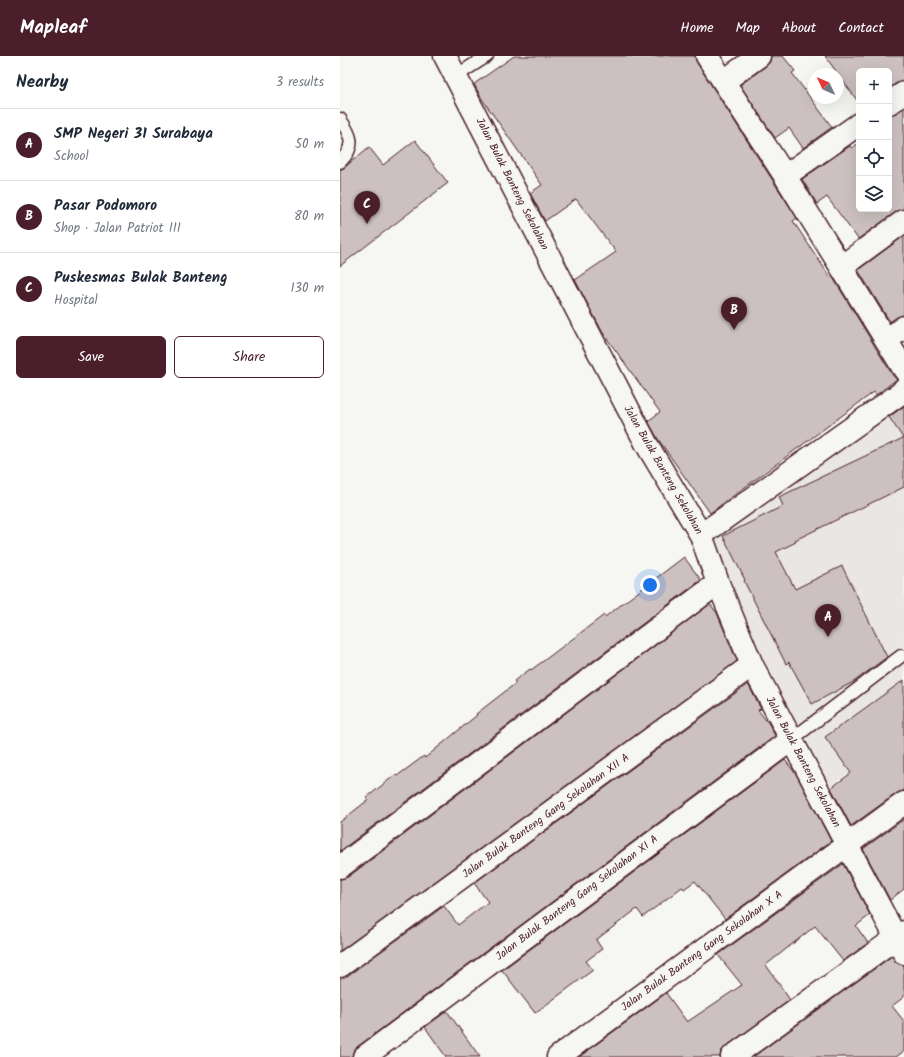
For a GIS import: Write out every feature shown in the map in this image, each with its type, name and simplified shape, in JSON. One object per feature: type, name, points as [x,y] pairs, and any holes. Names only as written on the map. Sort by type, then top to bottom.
[{"type":"street","name":"Jalan Bulak Banteng Sekolahan","points":[[445,56],[647,446],[701,535],[718,583],[752,665],[790,740],[902,941]]},
{"type":"street","points":[[707,56],[785,176],[904,369]]},
{"type":"street","points":[[724,81],[758,56]]},
{"type":"street","points":[[892,101],[904,93]]},
{"type":"street","points":[[785,176],[856,126]]},
{"type":"street","points":[[841,267],[904,221]]},
{"type":"street","points":[[887,340],[904,327]]},
{"type":"street","points":[[701,535],[901,393],[904,389]]},
{"type":"street","points":[[340,867],[718,583]]},
{"type":"street","name":"Jalan Bulak Banteng Gang Sekolahan XII A","points":[[340,966],[752,665]]},
{"type":"street","name":"Jalan Bulak Banteng Gang Sekolahan XI A","points":[[364,1057],[790,740]]},
{"type":"street","name":"Jalan Bulak Banteng Gang Sekolahan X A","points":[[558,1057],[904,803]]},
{"type":"street","points":[[732,1057],[902,941]]},
{"type":"lane","points":[[456,76],[487,56]]},
{"type":"lane","points":[[340,119],[350,134],[350,150],[340,162]]},
{"type":"lane","points":[[790,740],[901,656]]},
{"type":"shaded area","points":[[901,400],[904,406],[904,734],[830,786],[701,541]]},
{"type":"building","points":[[514,56],[695,56],[697,63],[797,218],[793,221],[830,277],[832,276],[893,376],[897,379],[876,395],[874,392],[710,513],[658,439],[648,421],[660,412],[603,333],[575,280],[616,252],[576,199],[545,221],[530,193],[542,185],[482,99],[474,84]]},
{"type":"building","points":[[771,56],[783,56],[795,71],[792,73],[808,95],[808,104],[815,104],[832,127],[803,148],[789,128],[775,138],[740,85],[770,62]]},
{"type":"building","points":[[825,56],[904,56],[904,81],[892,86],[892,68],[856,68],[856,99],[844,82],[844,68],[834,68]]},
{"type":"building","points":[[904,108],[904,209],[897,211],[858,239],[827,197],[817,204],[802,179],[850,146],[852,148],[856,145],[856,212],[892,212],[892,114]]},
{"type":"building","points":[[415,140],[448,183],[340,266],[340,170],[369,147],[383,165]]},
{"type":"building","points":[[904,236],[904,315],[897,317],[890,322],[858,270]]},
{"type":"building","points":[[904,406],[904,487],[795,540],[796,542],[776,552],[795,589],[842,566],[887,657],[855,681],[812,704],[789,662],[786,664],[723,536],[783,506],[779,497],[903,438],[889,417]]},
{"type":"building","points":[[684,557],[701,580],[340,851],[340,822],[368,800],[366,798],[395,775],[397,776],[424,756],[425,758],[477,715],[476,714],[516,683],[514,681],[604,615],[605,617]]},
{"type":"building","points":[[710,604],[717,613],[737,661],[340,951],[340,879],[348,877]]},
{"type":"building","points":[[904,680],[904,791],[897,793],[851,826],[831,788],[851,773],[825,737]]},
{"type":"building","points":[[748,684],[761,709],[758,710],[769,724],[775,736],[357,1047],[353,1052],[352,1057],[340,1057],[340,978],[347,976],[444,906],[458,925],[488,902],[474,883]]},
{"type":"building","points":[[785,760],[796,774],[831,841],[725,919],[695,881],[684,889],[682,887],[643,917],[637,909],[596,940],[602,949],[586,961],[593,970],[535,1013],[502,970]]},
{"type":"building","points":[[904,819],[904,889],[890,900],[863,849]]},
{"type":"building","points":[[843,864],[870,915],[856,926],[868,943],[843,961],[815,926],[766,965],[790,1000],[725,1047],[721,1052],[720,1057],[579,1057],[666,993],[687,1022],[742,985],[718,955]]},
{"type":"building","points":[[892,956],[897,963],[904,965],[904,997],[892,1006],[904,1021],[904,1051],[896,1057],[753,1057]]},
{"type":"building","points":[[447,1011],[480,1057],[446,1057],[425,1027]]},
{"type":"place","name":"Puskesmas Bulak Banteng","points":[[367,224]]},
{"type":"place","name":"Pasar Podomoro","points":[[734,330]]},
{"type":"place","name":"SMP Negeri 31 Surabaya","points":[[828,637]]}]
